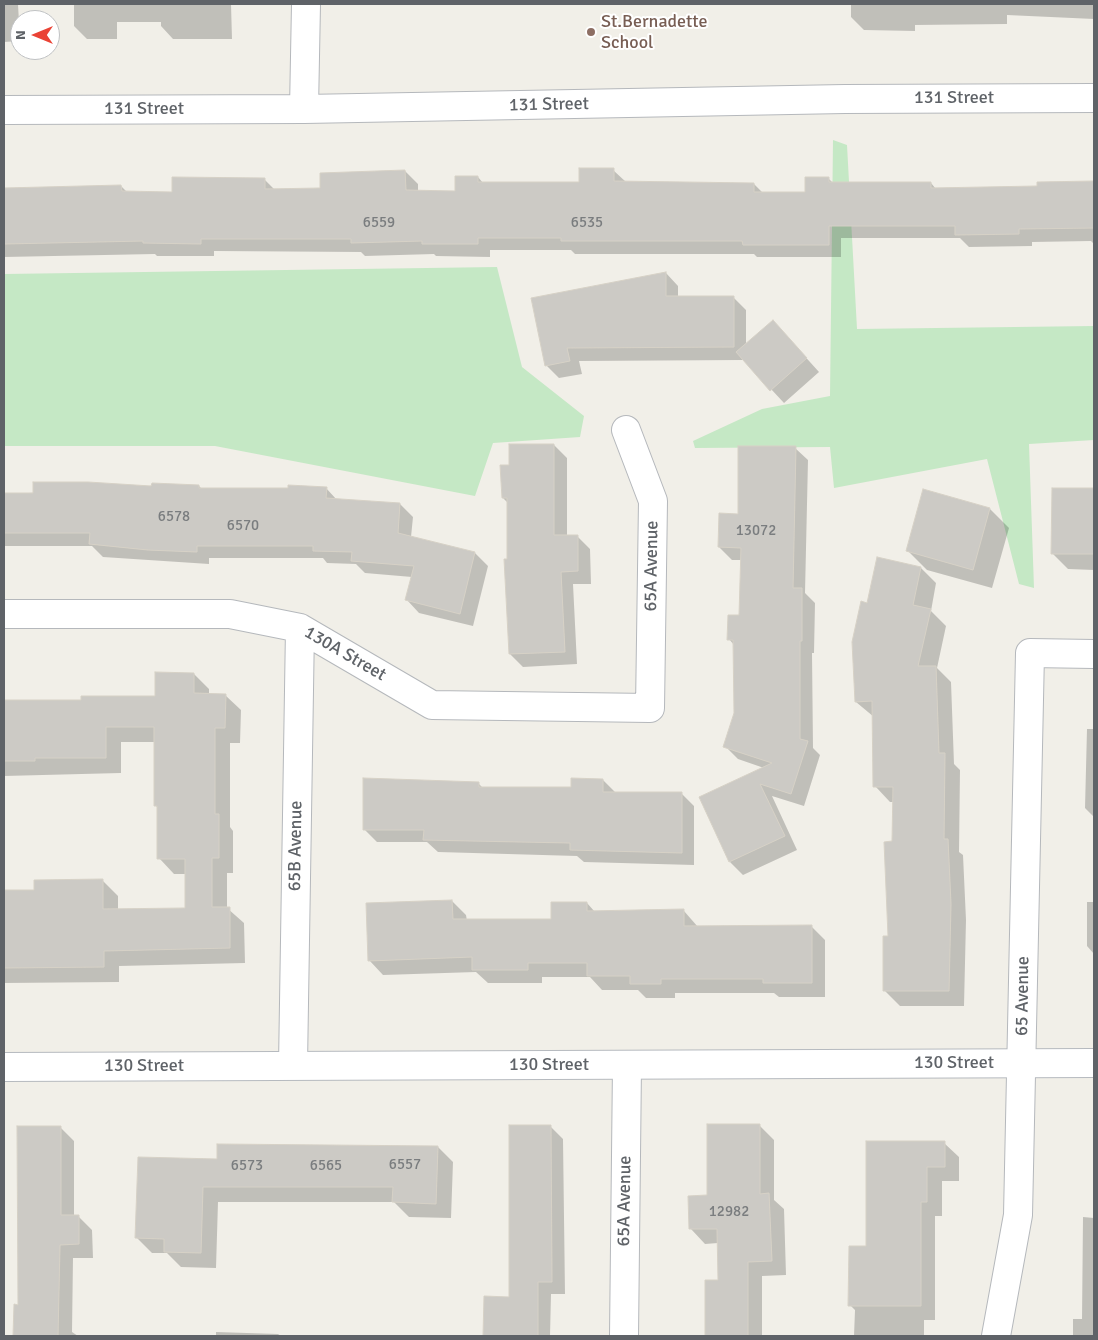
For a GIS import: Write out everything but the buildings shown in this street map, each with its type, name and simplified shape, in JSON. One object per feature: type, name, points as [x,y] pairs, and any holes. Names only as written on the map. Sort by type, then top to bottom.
[{"type":"street","points":[[304,109],[306,4]]},
{"type":"street","name":"131 Street","points":[[4,110],[304,109],[845,99],[1094,98]]},
{"type":"street","name":"65A Avenue","points":[[626,430],[653,501],[650,708]]},
{"type":"street","name":"130A Street","points":[[4,614],[230,614],[300,628],[432,705],[650,708]]},
{"type":"street","name":"65B Avenue","points":[[293,1065],[300,628]]},
{"type":"street","name":"65 Avenue","points":[[996,1336],[1018,1216],[1030,653],[1094,654]]},
{"type":"street","name":"130 Street","points":[[4,1067],[1094,1062]]},
{"type":"street","name":"65A Avenue","points":[[624,1336],[626,1065]]},
{"type":"green space","points":[[833,140],[847,145],[857,329],[1094,326],[1094,440],[1029,444],[1034,588],[1019,584],[987,459],[834,488],[830,447],[695,448],[693,441],[762,409],[830,396]]},
{"type":"green space","points":[[497,267],[522,367],[584,416],[580,437],[493,443],[475,496],[215,446],[4,446],[4,274]]},
{"type":"place","name":"St.Bernadette School","points":[[591,32]]}]
